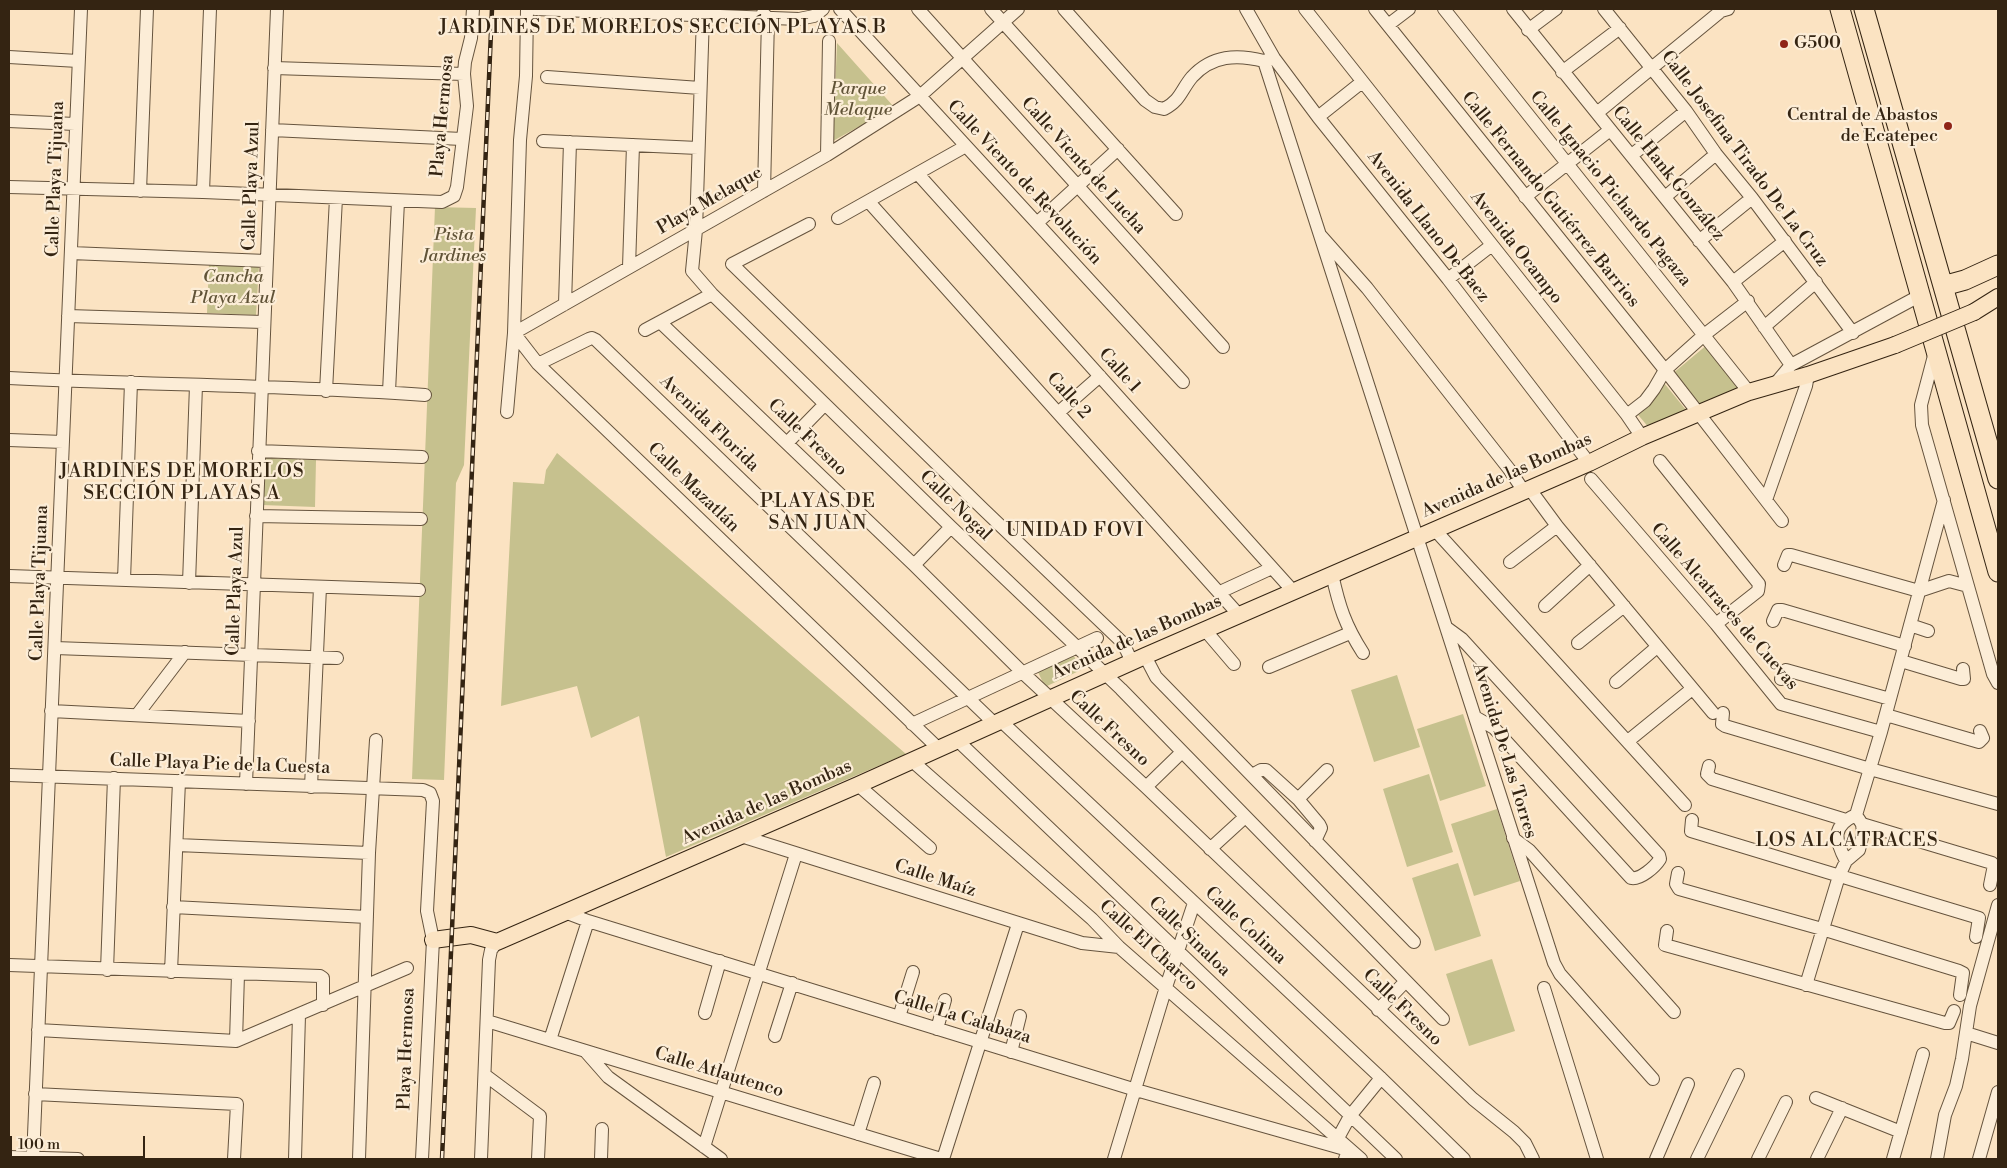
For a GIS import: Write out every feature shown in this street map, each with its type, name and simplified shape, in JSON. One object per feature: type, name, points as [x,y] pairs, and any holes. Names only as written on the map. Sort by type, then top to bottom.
[{"type":"highway","points":[[1840,9],[1998,572]]},
{"type":"highway","points":[[1864,9],[1998,479]]},
{"type":"highway","points":[[1943,286],[1965,280],[1998,265]]},
{"type":"main road","name":"Avenida de las Bombas","points":[[497,942],[858,785],[1239,614],[1589,463],[1642,437],[1749,392],[1808,375],[1896,345],[1974,312],[1998,298]]},
{"type":"main road","points":[[433,940],[471,934],[497,942]]},
{"type":"street","name":"Calle Playa Tijuana","points":[[33,1158],[64,442],[80,9]]},
{"type":"street","points":[[140,191],[147,9]]},
{"type":"street","points":[[203,192],[210,9]]},
{"type":"street","name":"Calle Playa Azul","points":[[246,784],[277,9]]},
{"type":"street","name":"Playa Hermosa","points":[[398,201],[442,202],[454,196],[457,186],[466,106],[464,74],[471,38],[473,9]]},
{"type":"street","points":[[507,412],[514,333],[520,140],[526,76],[527,9]]},
{"type":"street","points":[[535,9],[703,15],[764,13],[807,19],[823,9]]},
{"type":"street","name":"Calle Viento de Revolución","points":[[840,9],[1183,382]]},
{"type":"street","name":"Calle Viento de Lucha","points":[[918,9],[1223,347]]},
{"type":"street","points":[[991,9],[1176,214]]},
{"type":"street","name":"Playa Melaque","points":[[514,333],[827,155],[920,96],[1018,9]]},
{"type":"street","points":[[1064,9],[1145,100],[1155,107],[1164,109],[1174,104],[1192,77],[1209,64],[1228,56],[1269,60]]},
{"type":"street","name":"Avenida Llano De Baez","points":[[1246,9],[1269,60],[1318,117],[1448,279],[1589,463]]},
{"type":"street","name":"Avenida Ocampo","points":[[1305,9],[1627,415],[1642,437]]},
{"type":"street","name":"Calle Fernando Gutiérrez Barrios","points":[[1375,9],[1665,370],[1782,521]]},
{"type":"street","points":[[1388,25],[1409,9]]},
{"type":"street","name":"Calle Ignacio Pichardo Pagaza","points":[[1444,9],[1749,392]]},
{"type":"street","name":"Calle Hank González","points":[[1513,9],[1748,301],[1791,365]]},
{"type":"street","points":[[1528,30],[1556,9]]},
{"type":"street","name":"Calle Josefina Tirado De La Cruz","points":[[1604,9],[1686,111],[1716,154],[1785,241],[1853,333]]},
{"type":"street","points":[[1597,113],[1721,11],[1728,9]]},
{"type":"street","points":[[764,13],[764,191]]},
{"type":"street","name":"Calle Nogal","points":[[703,15],[696,230],[692,272],[712,294],[951,527],[1121,689],[1442,1019]]},
{"type":"street","points":[[1562,72],[1620,28]]},
{"type":"street","points":[[827,155],[829,41]]},
{"type":"street","points":[[9,58],[78,61]]},
{"type":"street","name":"Avenida De Las Torres","points":[[1269,60],[1318,233],[1554,963],[1560,974],[1652,1079]]},
{"type":"street","points":[[274,68],[464,74]]},
{"type":"street","points":[[547,77],[700,88]]},
{"type":"street","points":[[1318,117],[1362,82]]},
{"type":"street","points":[[1632,155],[1686,111]]},
{"type":"street","points":[[9,121],[75,124]]},
{"type":"street","points":[[272,130],[462,139]]},
{"type":"street","points":[[1525,197],[1610,130]]},
{"type":"street","points":[[543,140],[698,148]]},
{"type":"street","points":[[565,304],[570,142]]},
{"type":"street","points":[[629,267],[633,145]]},
{"type":"street","points":[[838,218],[966,146]]},
{"type":"street","points":[[1037,223],[1118,149]]},
{"type":"street","points":[[1665,197],[1716,154]]},
{"type":"street","name":"Calle 1","points":[[918,174],[1293,591]]},
{"type":"street","points":[[9,187],[203,192],[398,201],[389,392]]},
{"type":"street","points":[[326,390],[336,198]]},
{"type":"street","points":[[1699,241],[1752,198]]},
{"type":"street","name":"Calle 2","points":[[869,202],[1239,614]]},
{"type":"street","points":[[809,224],[732,264],[1123,643],[1414,942]]},
{"type":"street","points":[[1318,233],[1367,288],[1503,462],[1657,647],[1692,689],[1718,713],[1722,724],[1870,769],[1998,804]]},
{"type":"street","points":[[1733,282],[1785,241]]},
{"type":"street","points":[[1448,279],[1492,245]]},
{"type":"street","points":[[71,253],[266,261]]},
{"type":"street","points":[[1764,327],[1816,282]]},
{"type":"street","points":[[645,330],[712,294]]},
{"type":"street","points":[[1774,384],[1791,365],[1921,296]]},
{"type":"street","points":[[1627,415],[1645,401],[1665,370],[1704,335],[1748,301]]},
{"type":"street","points":[[68,316],[263,322]]},
{"type":"street","name":"Calle Fresno","points":[[662,322],[1022,672],[1052,698],[1473,1099],[1514,1132],[1525,1143],[1532,1159]]},
{"type":"street","name":"Calle Mazatlán","points":[[514,333],[538,364],[938,748]]},
{"type":"street","name":"Avenida Florida","points":[[538,364],[589,339],[596,340],[968,697],[998,722]]},
{"type":"street","points":[[1936,352],[1921,405],[1922,425],[1993,674],[1998,684]]},
{"type":"street","points":[[1766,500],[1806,386],[1808,375]]},
{"type":"street","points":[[1059,412],[1100,376]]},
{"type":"street","points":[[9,378],[261,386],[425,395]]},
{"type":"street","points":[[124,580],[131,382]]},
{"type":"street","points":[[188,583],[196,385]]},
{"type":"street","points":[[787,443],[825,404]]},
{"type":"street","points":[[9,440],[64,442]]},
{"type":"street","points":[[258,451],[422,457]]},
{"type":"street","points":[[1660,461],[1759,584],[1758,590],[1716,624]]},
{"type":"street","name":"Calle Alcatraces de Cuevas","points":[[1591,479],[1716,624],[1781,704],[1881,732]]},
{"type":"street","points":[[1846,861],[1837,844],[1839,828],[1855,820],[1886,715],[1944,500]]},
{"type":"street","points":[[256,516],[421,519]]},
{"type":"street","points":[[1510,562],[1557,526]]},
{"type":"street","points":[[914,565],[951,527]]},
{"type":"street","points":[[1435,530],[1685,805]]},
{"type":"street","points":[[1784,565],[1788,555],[1791,555],[1919,591],[1949,581],[1968,586]]},
{"type":"street","points":[[1545,606],[1590,565]]},
{"type":"street","points":[[1220,592],[1272,568]]},
{"type":"street","points":[[1332,574],[1340,610],[1350,633],[1363,654]]},
{"type":"street","points":[[9,576],[419,590]]},
{"type":"street","points":[[311,787],[320,587]]},
{"type":"street","points":[[1578,643],[1624,606]]},
{"type":"street","points":[[1772,621],[1775,612],[1782,610],[1905,646]]},
{"type":"street","points":[[1910,625],[1928,631]]},
{"type":"street","points":[[1447,628],[1462,639],[1652,848],[1660,860],[1658,863],[1635,879],[1631,878],[1494,728],[1475,717]]},
{"type":"street","points":[[1205,630],[1234,664]]},
{"type":"street","points":[[1269,667],[1350,633]]},
{"type":"street","name":"Avenida de las Bombas","points":[[912,724],[1097,638]]},
{"type":"street","points":[[1616,682],[1657,647]]},
{"type":"street","points":[[55,648],[337,658]]},
{"type":"street","points":[[137,715],[185,652]]},
{"type":"street","points":[[1901,660],[1961,680],[1965,676],[1963,669]]},
{"type":"street","points":[[1781,679],[1786,670],[1790,670],[1890,699]]},
{"type":"street","points":[[1628,741],[1692,689]]},
{"type":"street","points":[[51,711],[249,721]]},
{"type":"street","points":[[1886,715],[1979,742],[1983,738],[1980,731]]},
{"type":"street","name":"Calle Colima","points":[[998,722],[1381,1078],[1464,1159]]},
{"type":"street","points":[[359,1159],[369,853],[376,740]]},
{"type":"street","name":"Calle Sinaloa","points":[[957,740],[1396,1159]]},
{"type":"street","points":[[1146,787],[1182,752]]},
{"type":"street","name":"Calle El Charco","points":[[911,760],[1092,919],[1119,947],[1166,986],[1338,1138],[1347,1154],[1361,1159]]},
{"type":"street","points":[[1709,766],[1707,774],[1712,780],[1855,820],[1992,863],[1995,869],[1990,885]]},
{"type":"street","points":[[1252,775],[1261,770],[1266,770],[1298,799],[1321,828],[1315,841]]},
{"type":"street","points":[[1298,799],[1327,770]]},
{"type":"street","name":"Calle Playa Pie de la Cuesta","points":[[9,775],[423,790],[430,793]]},
{"type":"street","points":[[107,970],[114,778]]},
{"type":"street","points":[[171,972],[179,781]]},
{"type":"street","points":[[858,785],[930,848]]},
{"type":"street","name":"Playa Hermosa","points":[[422,1159],[433,940],[427,911],[433,801],[430,793]]},
{"type":"street","points":[[1210,849],[1245,817]]},
{"type":"street","points":[[1692,820],[1691,831],[1979,918],[1976,937]]},
{"type":"street","points":[[1806,985],[1839,876],[1846,861],[1860,850],[1863,833],[1855,820]]},
{"type":"street","name":"Calle Maíz","points":[[741,836],[1082,944],[1119,947]]},
{"type":"street","points":[[1513,838],[1529,850],[1674,1012]]},
{"type":"street","points":[[176,845],[369,853]]},
{"type":"street","points":[[704,1146],[796,854]]},
{"type":"street","points":[[1678,873],[1676,884],[1679,889],[1822,929],[1964,973],[1960,995]]},
{"type":"street","points":[[1114,1159],[1166,986],[1194,903]]},
{"type":"street","points":[[1937,1159],[1945,1115],[1956,1086],[1962,1060],[1970,1006],[1998,904]]},
{"type":"street","points":[[173,907],[367,917]]},
{"type":"street","name":"Calle La Calabaza","points":[[567,913],[1011,1052],[1347,1154]]},
{"type":"street","points":[[550,1040],[588,921]]},
{"type":"street","points":[[942,1159],[1018,924]]},
{"type":"street","points":[[1667,931],[1665,945],[1806,985],[1945,1023],[1951,1021],[1954,1011]]},
{"type":"street","points":[[481,1159],[488,960],[491,950],[497,942]]},
{"type":"street","points":[[705,1013],[720,961]]},
{"type":"street","points":[[9,965],[107,970],[320,976],[324,978],[325,982],[323,1005]]},
{"type":"street","points":[[38,1030],[236,1040],[323,1005],[407,968]]},
{"type":"street","points":[[899,1017],[913,972]]},
{"type":"street","points":[[236,1040],[238,974]]},
{"type":"street","points":[[1378,1010],[1405,982]]},
{"type":"street","points":[[775,1036],[792,983]]},
{"type":"street","points":[[1544,988],[1597,1159]]},
{"type":"street","points":[[938,1029],[945,1000]]},
{"type":"street","points":[[295,1159],[299,1015]]},
{"type":"street","points":[[1011,1052],[1020,1016]]},
{"type":"street","name":"Calle Atlautenco","points":[[487,1021],[942,1159]]},
{"type":"street","points":[[1966,1033],[1998,1043]]},
{"type":"street","points":[[586,1052],[608,1077],[721,1159]]},
{"type":"street","points":[[1893,1159],[1923,1054]]},
{"type":"street","points":[[484,1075],[540,1116],[538,1159]]},
{"type":"street","points":[[1697,1159],[1738,1076]]},
{"type":"street","points":[[1338,1138],[1350,1116],[1381,1078]]},
{"type":"street","points":[[858,1134],[874,1083]]},
{"type":"street","points":[[1656,1159],[1688,1084]]},
{"type":"street","points":[[1979,1159],[1998,1092]]},
{"type":"street","points":[[35,1094],[238,1104],[234,1159]]},
{"type":"street","points":[[1816,1098],[1901,1132]]},
{"type":"street","points":[[1758,1159],[1786,1102]]},
{"type":"street","points":[[1817,1159],[1842,1108]]},
{"type":"street","points":[[602,1129],[604,1157]]},
{"type":"street","points":[[9,1157],[78,1159]]},
{"type":"green space","name":"Parque Melaque","points":[[837,43],[894,107],[833,141]]},
{"type":"green space","name":"Pista Jardines","points":[[435,207],[476,208],[464,465],[456,483],[444,780],[412,779]]},
{"type":"green space","name":"Cancha Playa Azul","points":[[209,263],[259,265],[256,315],[207,313]]},
{"type":"green space","points":[[1708,344],[1741,387],[1693,407],[1671,375]]},
{"type":"green space","points":[[1664,383],[1686,410],[1650,429],[1634,410]]},
{"type":"green space","points":[[557,453],[906,754],[666,857],[639,716],[591,738],[577,686],[501,706],[513,482],[544,484],[546,470]]},
{"type":"green space","points":[[264,458],[316,460],[315,507],[262,505]]},
{"type":"green space","points":[[1074,656],[1081,670],[1045,687],[1038,672]]},
{"type":"green space","points":[[1397,675],[1420,747],[1374,762],[1351,690]]},
{"type":"green space","points":[[1463,714],[1486,786],[1440,801],[1417,729]]},
{"type":"green space","points":[[1429,774],[1453,852],[1407,867],[1383,789]]},
{"type":"green space","points":[[1497,809],[1520,881],[1474,896],[1451,824]]},
{"type":"green space","points":[[1458,863],[1481,936],[1435,951],[1412,878]]},
{"type":"green space","points":[[1492,959],[1515,1031],[1469,1046],[1446,974]]},
{"type":"railway","points":[[442,1159],[492,9]]},
{"type":"place","name":"G500","points":[[1784,44]]},
{"type":"place","name":"Central de Abastos de Ecatepec","points":[[1948,126]]},
{"type":"district","name":"JARDINES DE MORELOS SECCIÓN PLAYAS B","points":[[663,28]]},
{"type":"district","name":"JARDINES DE MORELOS SECCIÓN PLAYAS A","points":[[182,483]]},
{"type":"district","name":"PLAYAS DE SAN JUAN","points":[[818,513]]},
{"type":"district","name":"UNIDAD FOVI","points":[[1075,531]]},
{"type":"district","name":"LOS ALCATRACES","points":[[1847,841]]}]
